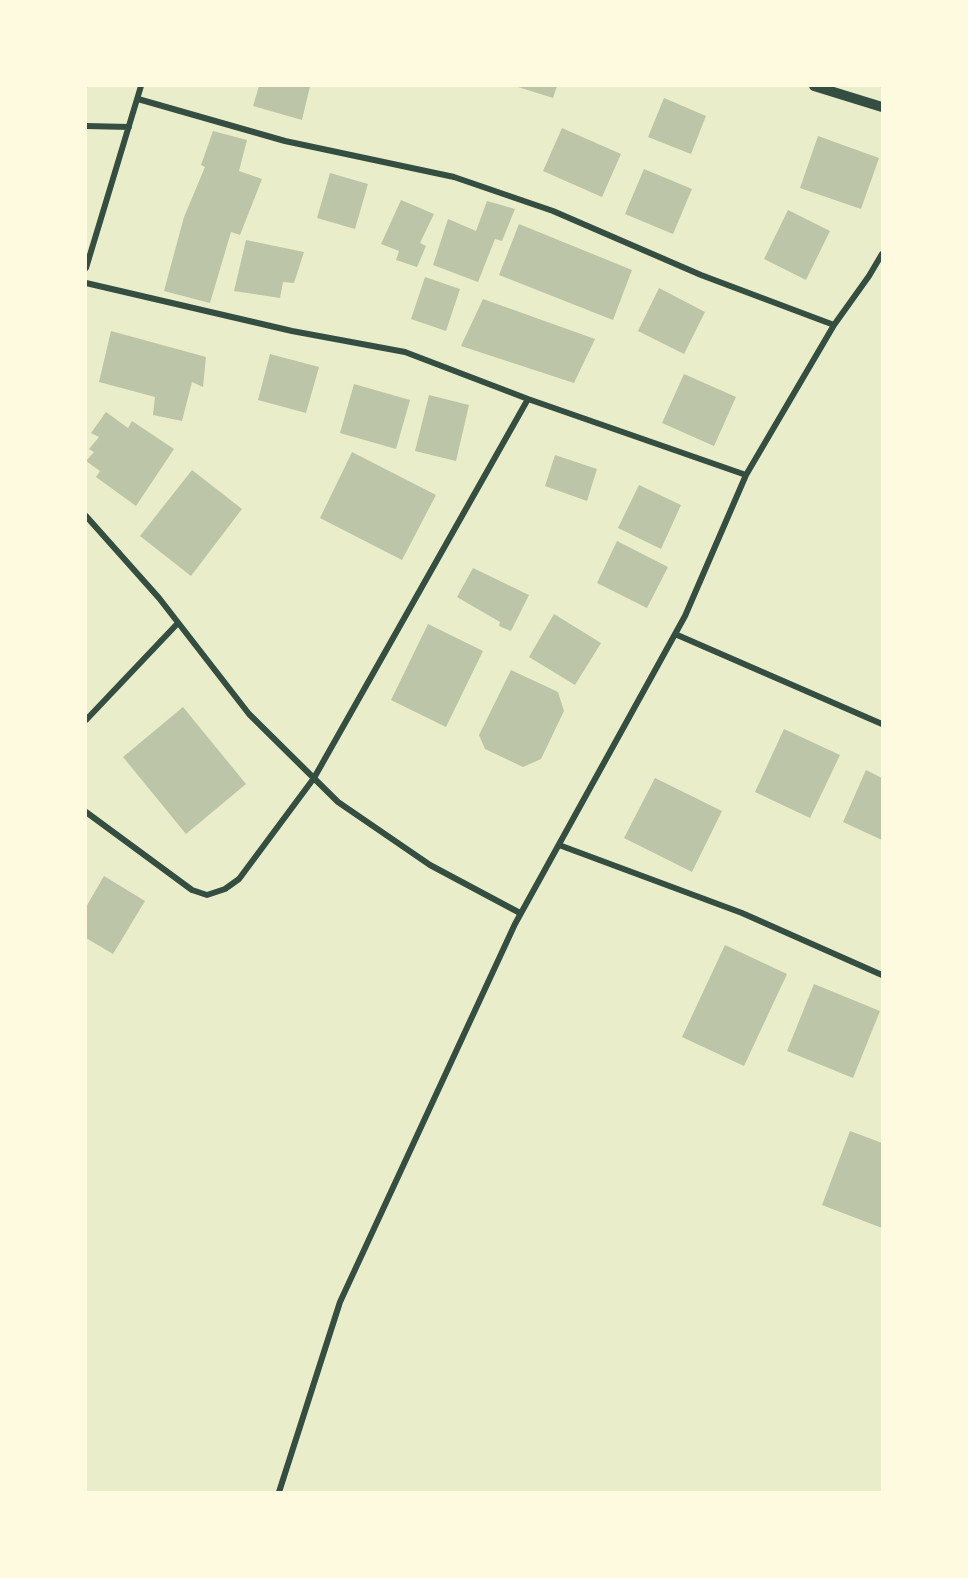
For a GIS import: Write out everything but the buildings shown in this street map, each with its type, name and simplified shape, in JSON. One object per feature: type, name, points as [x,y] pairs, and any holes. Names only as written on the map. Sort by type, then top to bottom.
[{"type":"street","points":[[86,268],[141,86]]},
{"type":"street","points":[[814,86],[882,107]]},
{"type":"street","points":[[138,99],[285,141],[454,177],[553,211],[701,275],[834,325]]},
{"type":"street","points":[[86,126],[129,127]]},
{"type":"street","points":[[279,1492],[339,1302],[520,913],[685,616],[746,475],[834,325],[882,254]]},
{"type":"street","points":[[86,283],[292,331],[405,352],[528,399],[746,475]]},
{"type":"street","points":[[86,812],[192,890],[207,895],[225,889],[239,879],[314,778],[528,399]]},
{"type":"street","points":[[86,516],[159,598],[249,714],[338,802],[430,865],[520,913]]},
{"type":"street","points":[[86,720],[178,623]]},
{"type":"street","points":[[675,634],[882,724]]},
{"type":"street","points":[[558,845],[742,913],[882,975]]}]
